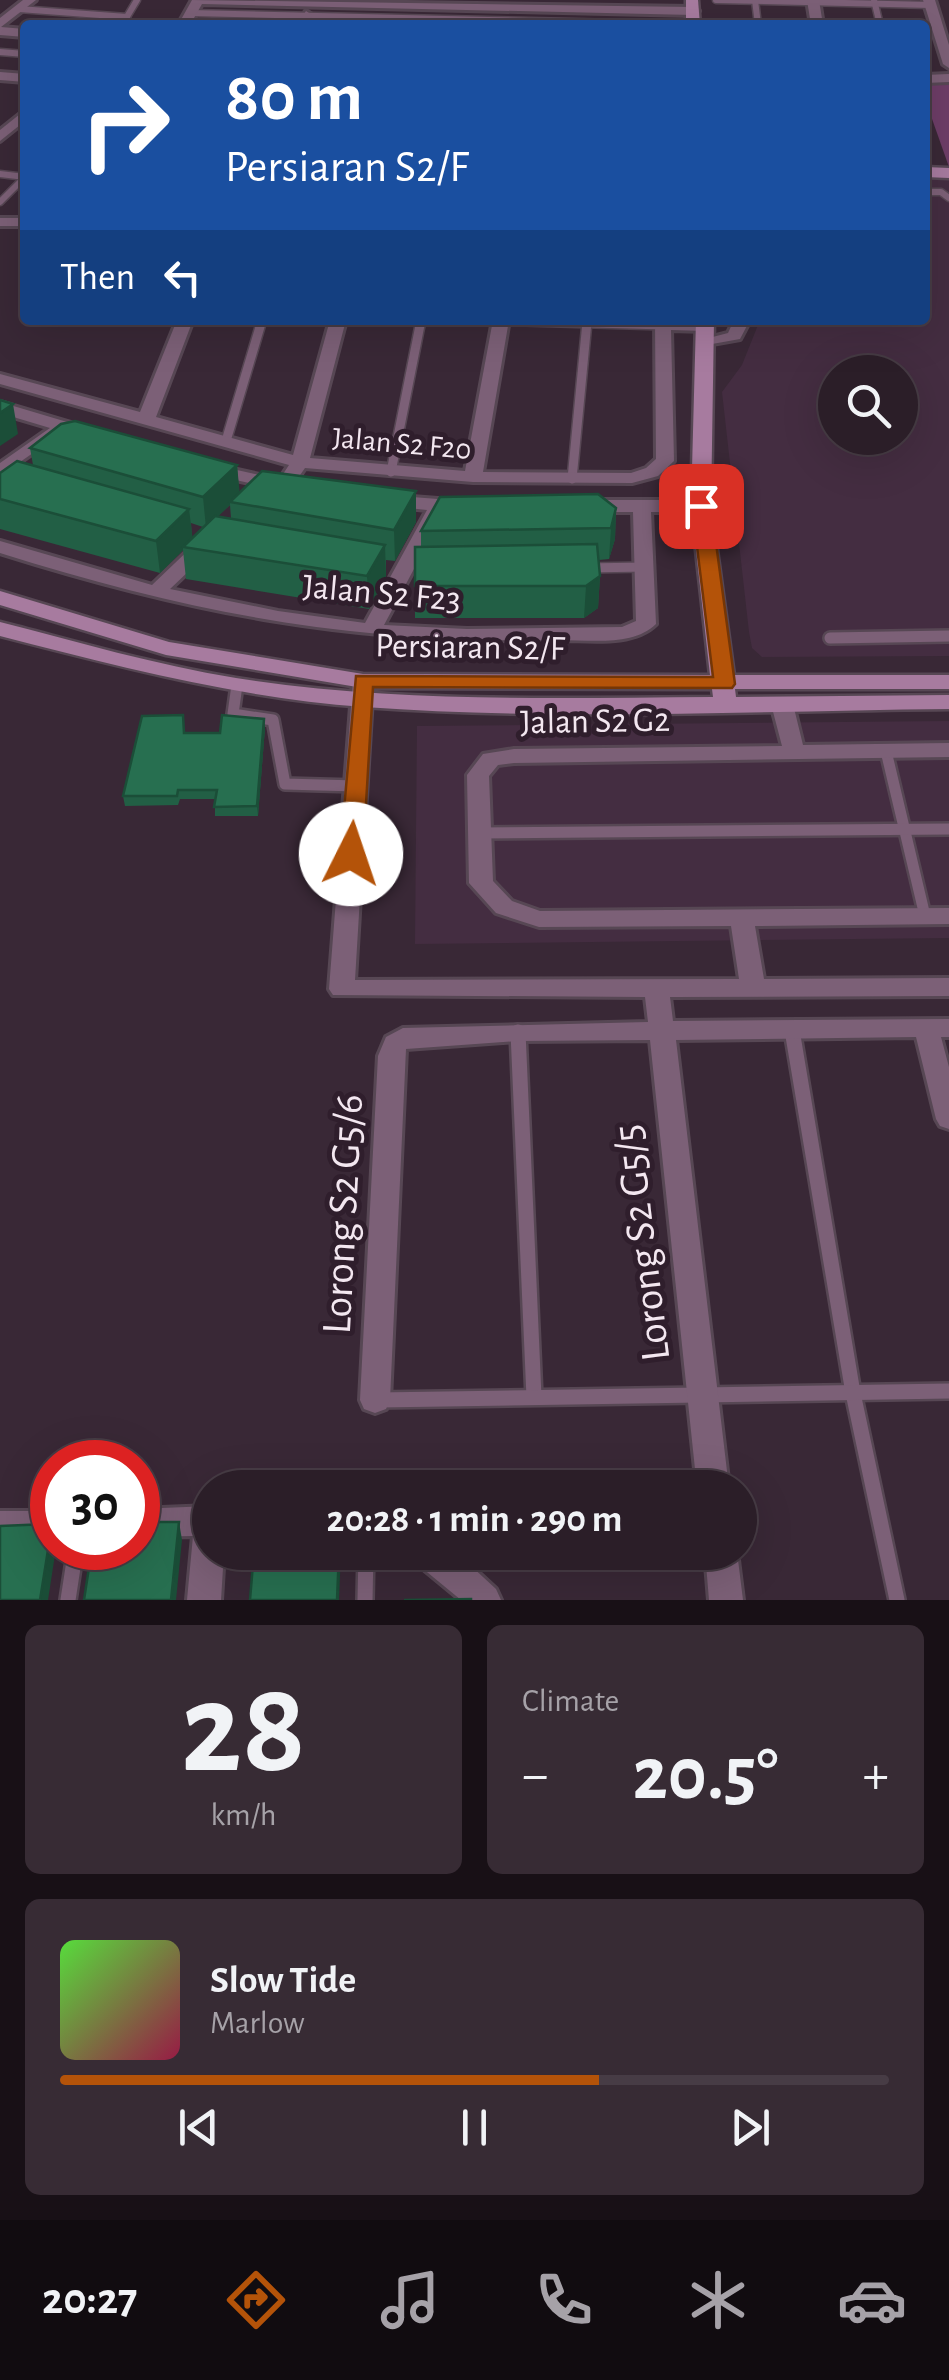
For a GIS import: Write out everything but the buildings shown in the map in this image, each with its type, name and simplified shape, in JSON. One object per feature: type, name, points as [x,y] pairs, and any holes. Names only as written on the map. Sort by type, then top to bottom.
[{"type":"main road","points":[[706,330],[701,506],[725,694]]},
{"type":"main road","name":"Persiaran S2/F","points":[[0,598],[166,648],[363,691]]},
{"type":"main road","name":"Persiaran S2/F","points":[[0,628],[96,656],[237,685],[363,691],[483,706],[949,682]]},
{"type":"main road","name":"Persiaran S2/F","points":[[725,694],[782,704],[949,702]]},
{"type":"street","points":[[191,13],[261,1],[316,1],[368,12],[661,15],[693,12]]},
{"type":"street","points":[[930,2],[949,64]]},
{"type":"street","points":[[0,28],[24,4]]},
{"type":"street","points":[[0,137],[20,119]]},
{"type":"street","points":[[146,419],[183,325]]},
{"type":"street","points":[[194,464],[278,489],[300,462],[337,325]]},
{"type":"street","points":[[473,478],[499,325]]},
{"type":"street","name":"Jalan S2 F20","points":[[0,379],[300,462],[473,478],[632,478],[652,472],[665,461],[664,325]]},
{"type":"street","points":[[680,325],[734,336],[740,325]]},
{"type":"street","points":[[0,407],[100,437]]},
{"type":"street","points":[[0,474],[62,426]]},
{"type":"street","points":[[362,498],[475,507]]},
{"type":"street","points":[[568,506],[701,506]]},
{"type":"street","name":"Jalan S2 F23","points":[[0,547],[75,572],[156,591],[371,630],[625,633],[646,624],[642,506]]},
{"type":"street","points":[[371,630],[438,507]]},
{"type":"street","points":[[156,591],[211,532]]},
{"type":"street","points":[[363,691],[342,988],[949,987]]},
{"type":"street","points":[[782,704],[794,751]]},
{"type":"street","name":"Jalan S2 G2","points":[[937,916],[538,919],[504,906],[481,883],[478,776],[490,759],[949,750]]},
{"type":"street","points":[[742,917],[754,988]]},
{"type":"street","name":"Lorong S2 G5/5","points":[[657,989],[711,1470]]},
{"type":"street","points":[[518,1032],[938,1028],[949,1119]]},
{"type":"street","name":"Lorong S2 G5/6","points":[[375,1400],[391,1056],[395,1044],[403,1037],[518,1032]]},
{"type":"street","points":[[160,1522],[192,1522]]},
{"type":"street","points":[[0,1526],[30,1525]]},
{"type":"street","points":[[204,1600],[207,1570]]},
{"type":"street","points":[[449,1570],[484,1600]]},
{"type":"street","points":[[722,1570],[726,1600]]},
{"type":"lane","points":[[124,20],[137,0]]},
{"type":"lane","points":[[716,0],[930,2]]},
{"type":"lane","points":[[24,4],[126,17]]},
{"type":"lane","points":[[191,13],[304,20],[368,12]]},
{"type":"lane","points":[[248,20],[251,14]]},
{"type":"lane","points":[[0,202],[20,182]]},
{"type":"lane","points":[[226,440],[260,325]]},
{"type":"lane","points":[[392,472],[419,325]]},
{"type":"lane","points":[[572,479],[588,325]]},
{"type":"lane","points":[[0,474],[18,482]]},
{"type":"lane","points":[[571,568],[646,567]]},
{"type":"lane","points":[[830,638],[949,636]]},
{"type":"lane","points":[[237,685],[232,714],[273,720],[285,784],[356,786]]},
{"type":"lane","points":[[886,750],[905,829],[937,916]]},
{"type":"lane","points":[[479,833],[949,828]]},
{"type":"lane","points":[[792,1030],[852,1393],[897,1600]]},
{"type":"lane","points":[[518,1032],[534,1398]]},
{"type":"lane","points":[[375,1400],[949,1391]]},
{"type":"lane","points":[[68,1600],[73,1570]]},
{"type":"lane","points":[[365,1600],[366,1570]]},
{"type":"shaded area","points":[[930,81],[949,81],[949,167],[930,113]]},
{"type":"shaded area","points":[[930,179],[949,180],[949,656],[762,657],[752,648],[722,392],[742,365],[758,325],[930,325]]},
{"type":"shaded area","points":[[949,721],[949,938],[415,944],[417,726]]},
{"type":"route","points":[[351,854],[363,681],[724,684],[701,506]]}]
